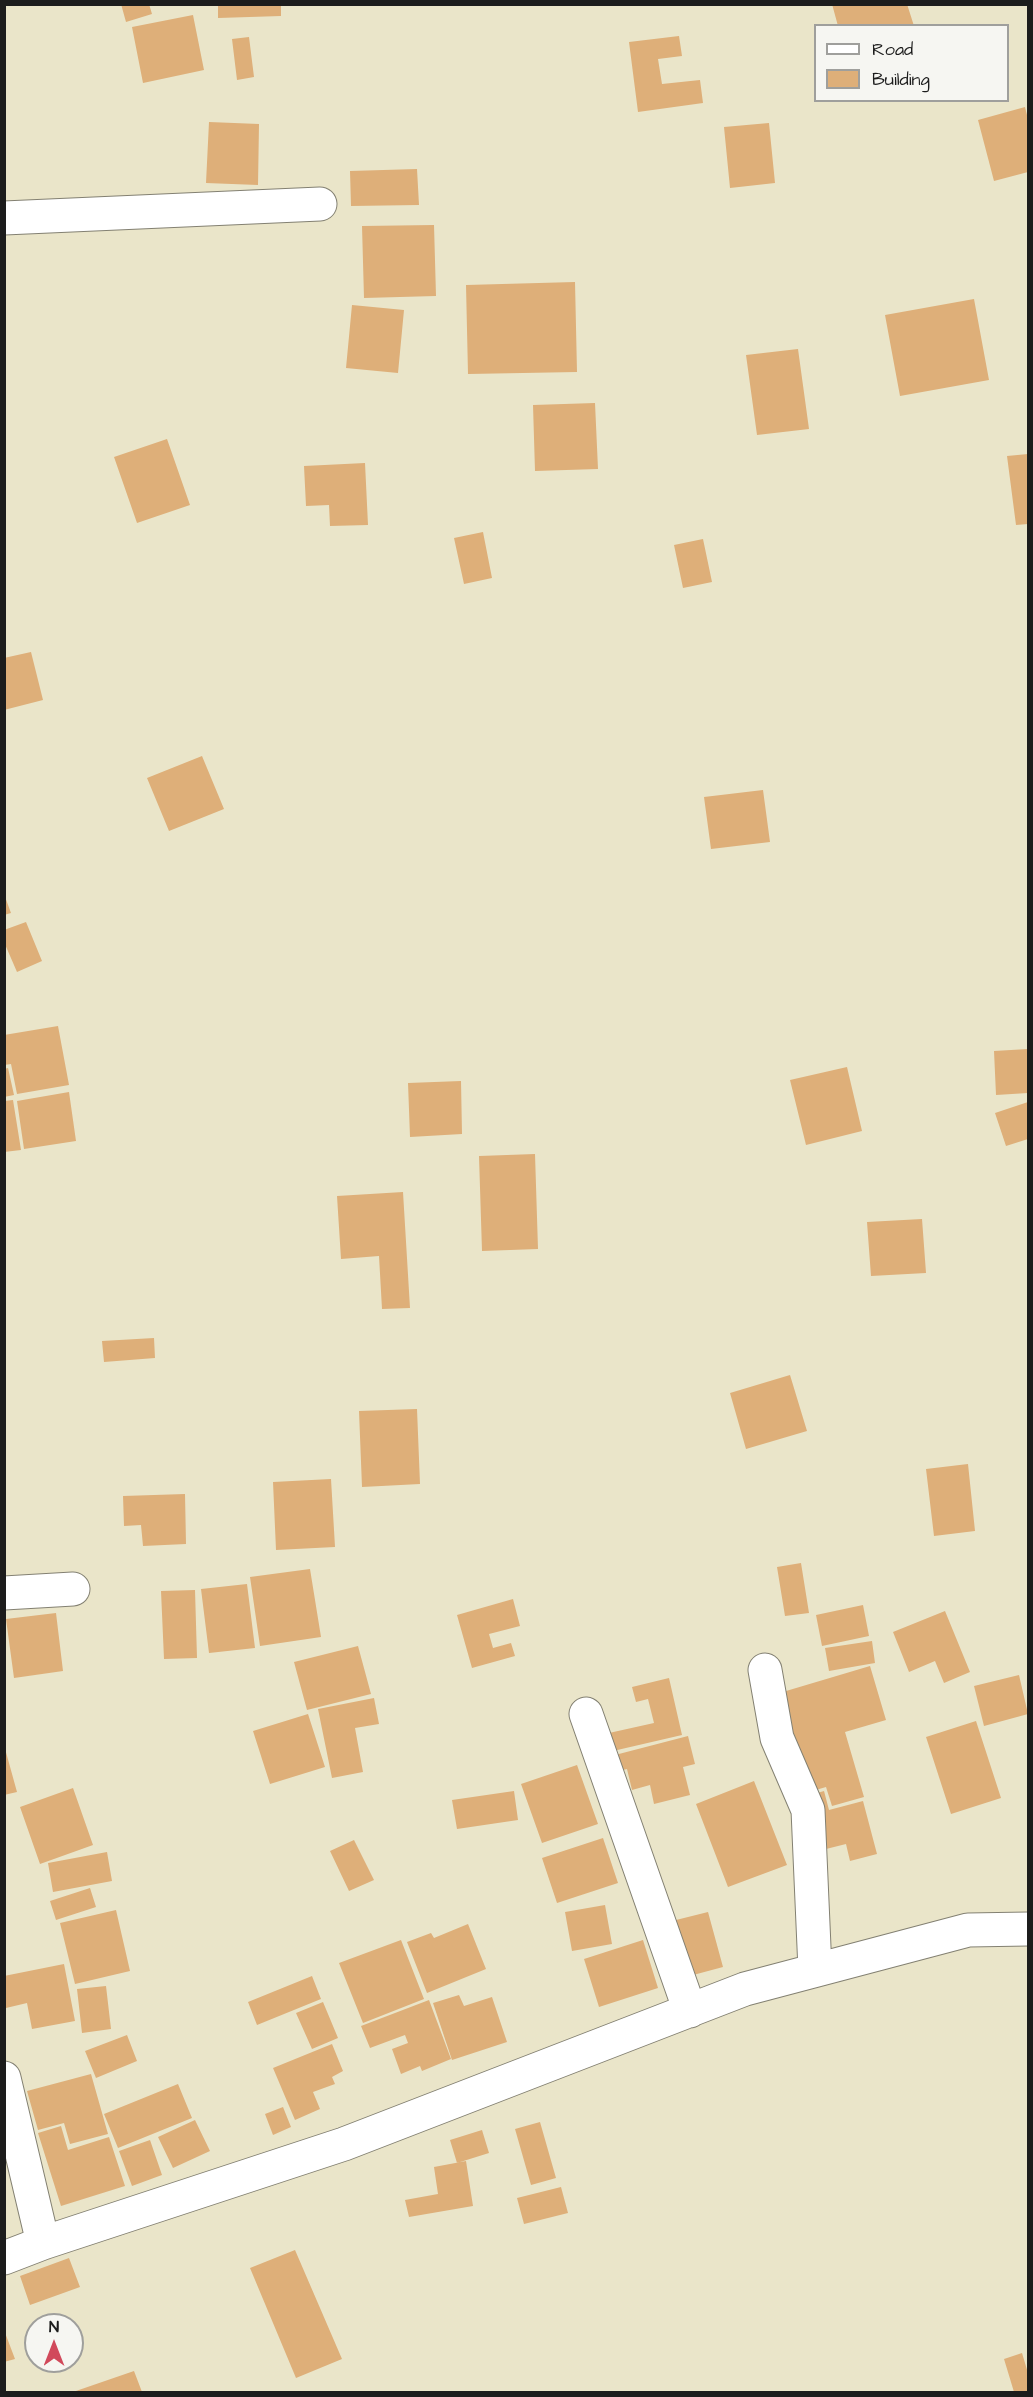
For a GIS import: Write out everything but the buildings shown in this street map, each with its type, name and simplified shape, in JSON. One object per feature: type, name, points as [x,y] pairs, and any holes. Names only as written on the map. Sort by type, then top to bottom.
[{"type":"street","points":[[4,218],[320,204]]},
{"type":"street","points":[[4,1593],[73,1589]]},
{"type":"street","points":[[765,1670],[777,1738],[808,1810],[815,1970]]},
{"type":"street","points":[[586,1714],[690,2010]]},
{"type":"street","points":[[4,2258],[43,2243],[345,2144],[745,1989],[968,1930],[1029,1929]]},
{"type":"street","points":[[4,2078],[43,2243]]}]
